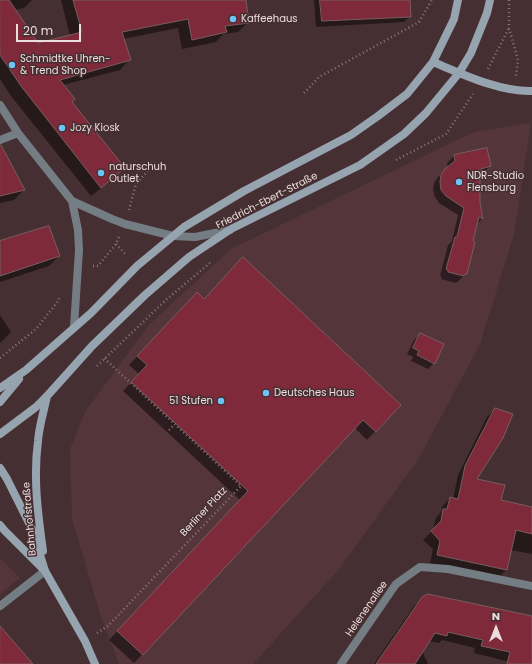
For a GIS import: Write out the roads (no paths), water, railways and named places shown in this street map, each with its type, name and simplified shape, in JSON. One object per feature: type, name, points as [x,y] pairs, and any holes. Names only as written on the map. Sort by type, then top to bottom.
[{"type":"main road","name":"Friedrich-Ebert-Straße","points":[[0,388],[26,370],[91,313],[137,266],[184,227],[244,191],[351,135],[407,94],[433,62],[454,19],[458,0]]},
{"type":"main road","name":"Friedrich-Ebert-Straße","points":[[0,434],[36,407],[92,346],[145,295],[189,257],[231,230],[360,165],[404,134],[426,113],[460,73],[471,53],[487,13],[490,0]]},
{"type":"main road","points":[[433,62],[495,85],[514,90],[532,91]]},
{"type":"main road","points":[[0,402],[26,370]]},
{"type":"main road","name":"Bahnhofstraße","points":[[45,571],[37,499],[37,443],[48,395]]},
{"type":"main road","name":"Bahnhofstraße","points":[[0,468],[7,478],[32,529],[45,571],[85,641],[95,664]]},
{"type":"main road","name":"Bahnhofstraße","points":[[2,528],[45,571]]},
{"type":"street","points":[[0,105],[18,133],[72,201],[78,230],[79,250],[74,327]]},
{"type":"street","points":[[0,140],[18,133]]},
{"type":"street","points":[[72,201],[125,224],[173,236],[195,237],[231,230]]},
{"type":"street","name":"Helenenallee","points":[[341,664],[396,584],[420,567],[448,569],[532,586]]},
{"type":"street","points":[[0,606],[45,571]]},
{"type":"place","name":"Kaffeehaus","points":[[233,19]]},
{"type":"place","name":"Schmidtke Uhren- & Trend Shop","points":[[12,65]]},
{"type":"place","name":"Jozy Kiosk","points":[[62,128]]},
{"type":"place","name":"naturschuh Outlet","points":[[101,173]]},
{"type":"place","name":"NDR-Studio Flensburg","points":[[459,182]]},
{"type":"place","name":"Deutsches Haus","points":[[266,393]]},
{"type":"place","name":"51 Stufen","points":[[221,401]]}]
